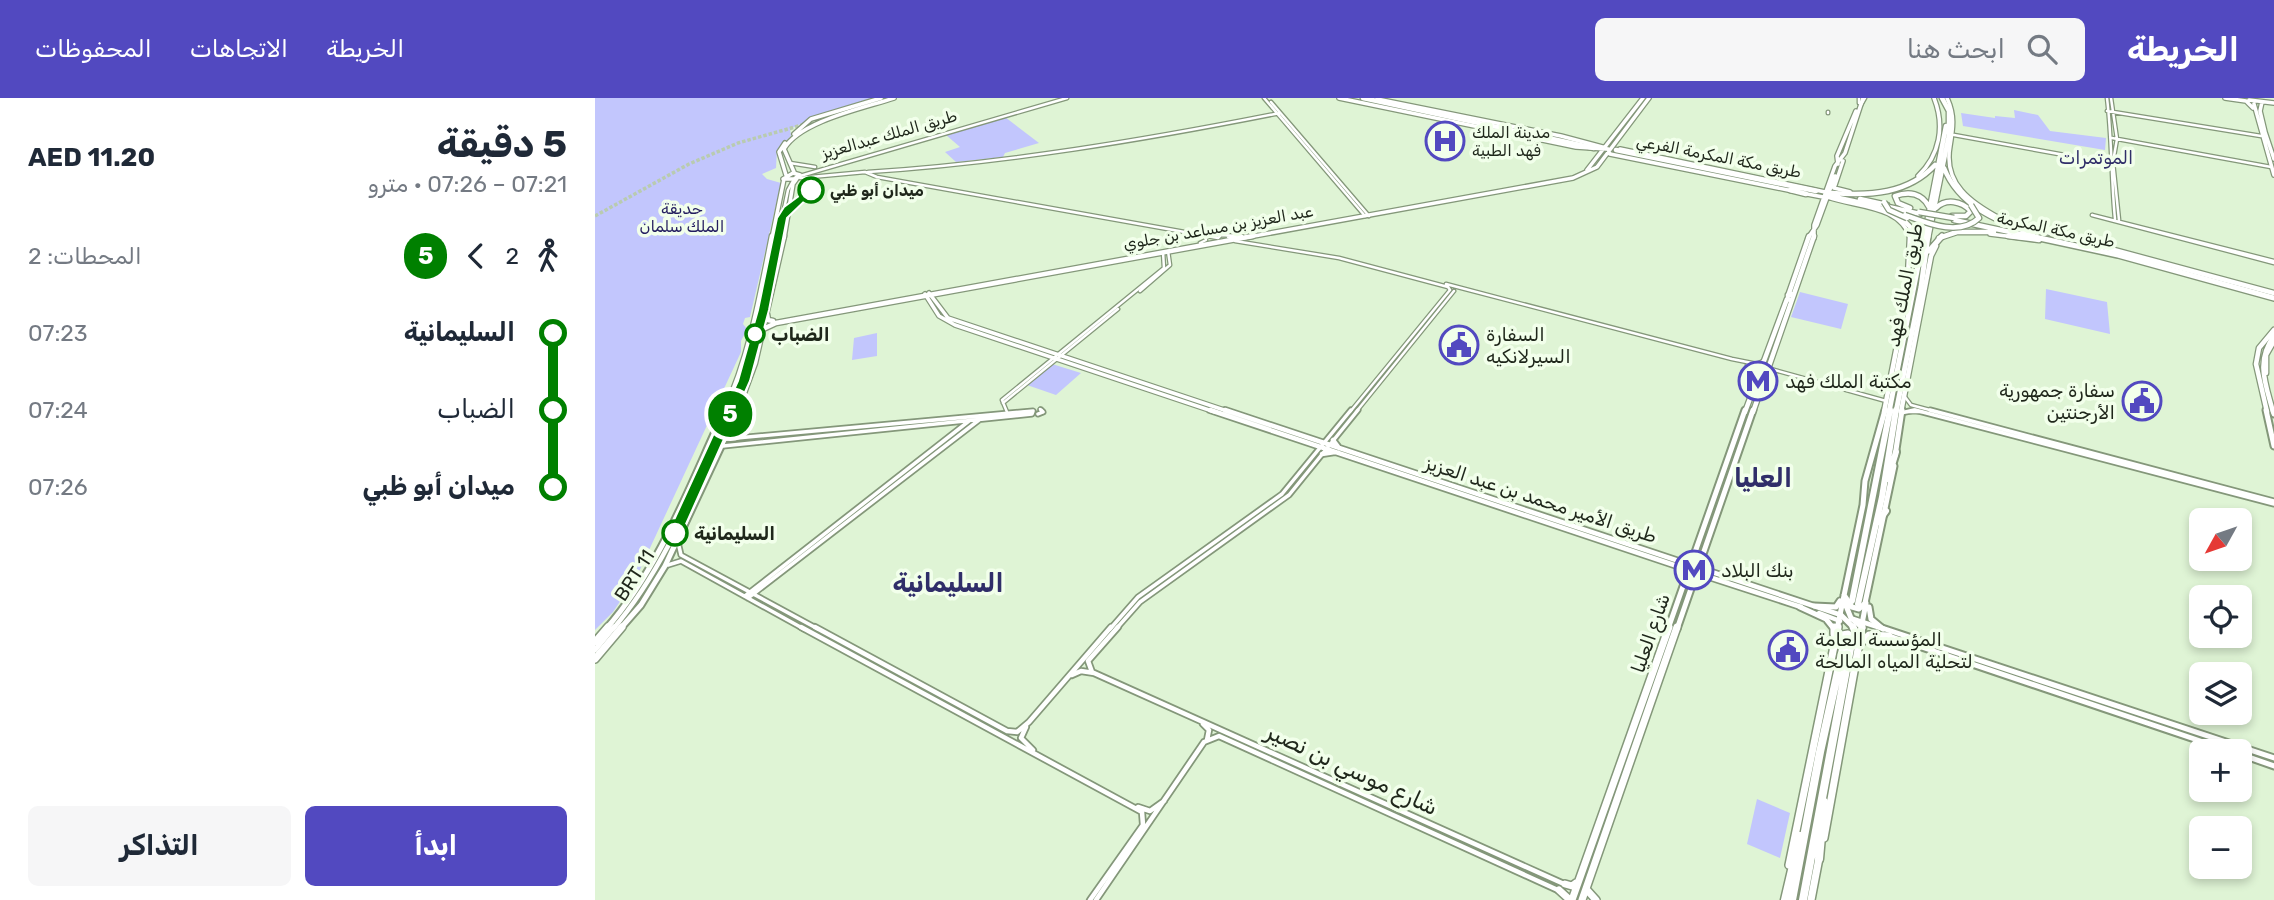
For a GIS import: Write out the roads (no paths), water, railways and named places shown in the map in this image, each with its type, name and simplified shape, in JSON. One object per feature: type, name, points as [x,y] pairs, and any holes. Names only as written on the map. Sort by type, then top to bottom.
[{"type":"highway","points":[[1364,98],[1420,115]]},
{"type":"highway","points":[[1364,98],[1596,147],[1515,132]]},
{"type":"highway","points":[[1364,98],[1563,144]]},
{"type":"highway","name":"طريق الملك فهد","points":[[1920,265],[1921,287],[1901,382],[1884,486],[1855,602],[1877,470],[1913,290],[1933,209],[1940,161],[1950,135],[1949,111],[1940,98]]},
{"type":"highway","points":[[1385,103],[1422,108]]},
{"type":"highway","points":[[1454,114],[1489,124]]},
{"type":"highway","points":[[1950,135],[1954,119]]},
{"type":"highway","points":[[1457,122],[1498,128]]},
{"type":"highway","points":[[1941,123],[1950,135]]},
{"type":"highway","points":[[1525,132],[1561,136]]},
{"type":"highway","points":[[1804,186],[1616,151],[1816,191]]},
{"type":"highway","points":[[1647,161],[1715,172],[1806,194]]},
{"type":"highway","points":[[1847,201],[1905,215],[1943,225],[1975,224],[1979,218],[1971,205],[1954,190],[1940,161],[1917,183],[1889,195],[1884,202],[1887,208],[1901,216],[1945,227],[2049,241]]},
{"type":"highway","points":[[1725,172],[1794,187]]},
{"type":"highway","points":[[1945,173],[1957,190],[1985,213],[2038,235]]},
{"type":"highway","points":[[1829,194],[1888,191],[1928,174]]},
{"type":"highway","points":[[1829,194],[1920,212]]},
{"type":"highway","points":[[1829,194],[1890,214],[1909,226],[1917,239],[1920,265]]},
{"type":"highway","name":"طريق مكة المكرمة","points":[[1829,194],[2121,254],[2274,296]]},
{"type":"highway","points":[[1920,212],[1901,205],[1895,200],[1895,196],[1916,194],[1926,200],[1933,209],[1938,204],[1949,201],[1965,205],[1971,212],[1965,217],[1952,218]]},
{"type":"highway","name":"طريق مكة المكرمة","points":[[1952,218],[2049,241],[2121,254],[2274,296]]},
{"type":"highway","points":[[1920,265],[1937,239],[1951,233],[1976,231]]},
{"type":"highway","points":[[2059,244],[2192,269]]},
{"type":"highway","points":[[1921,287],[1922,310]]},
{"type":"highway","points":[[1904,312],[1913,290]]},
{"type":"highway","points":[[1873,444],[1877,470]]},
{"type":"highway","points":[[1884,486],[1896,452]]},
{"type":"highway","points":[[1872,533],[1886,511]]},
{"type":"highway","points":[[1785,900],[1848,642],[1803,900]]},
{"type":"highway","points":[[1819,859],[1825,807],[1823,793]]},
{"type":"highway","points":[[1792,900],[1809,807]]},
{"type":"main road","points":[[883,98],[826,117],[892,98]]},
{"type":"main road","points":[[797,176],[779,149],[803,124],[883,98]]},
{"type":"main road","points":[[765,274],[785,178],[785,148],[804,129],[892,98]]},
{"type":"main road","name":"طريق الملك عبدالعزيز","points":[[787,162],[817,171],[1058,98]]},
{"type":"main road","name":"طريق الملك عبدالعزيز","points":[[797,176],[1067,98]]},
{"type":"main road","points":[[1339,98],[1596,152],[1607,149],[1610,155],[1622,156]]},
{"type":"main road","name":"طريق مكة المكرمة الفرعي","points":[[1373,98],[1561,136],[1583,141],[1622,156],[1806,194],[1879,190]]},
{"type":"main road","name":"عبد العزيز بن مساعد بن جلوي","points":[[1607,149],[1618,131],[1646,98]]},
{"type":"main road","name":"عبد العزيز بن مساعد بن جلوي","points":[[1243,238],[1575,175],[1587,170],[1607,149],[1646,98]]},
{"type":"main road","points":[[1940,98],[1954,119]]},
{"type":"main road","points":[[1879,190],[1912,180],[1929,167],[1941,123],[1940,98]]},
{"type":"main road","points":[[2223,98],[2254,101]]},
{"type":"main road","points":[[2223,98],[2274,102]]},
{"type":"main road","points":[[2238,98],[2257,103],[2265,132]]},
{"type":"main road","name":"شارع العليا","points":[[1838,163],[1837,156],[1861,100]]},
{"type":"main road","name":"شارع العليا","points":[[1738,444],[1758,376],[1829,194],[1838,163],[1845,153],[1861,100]]},
{"type":"main road","points":[[2254,101],[2274,159]]},
{"type":"main road","points":[[2254,101],[2265,145]]},
{"type":"main road","points":[[2254,101],[2274,175]]},
{"type":"main road","points":[[2260,111],[2261,103],[2274,102]]},
{"type":"main road","points":[[1846,115],[1854,114]]},
{"type":"main road","points":[[1583,141],[1604,144],[1618,131]]},
{"type":"main road","points":[[1950,135],[1949,171],[1957,186],[1991,214],[2012,224],[2121,254]]},
{"type":"main road","points":[[1571,146],[1595,150],[1601,148],[1583,141]]},
{"type":"main road","name":"طريق مكة المكرمة الفرعي","points":[[1607,149],[1637,152],[1804,186],[1829,194]]},
{"type":"main road","points":[[1622,156],[1612,150],[1650,155]]},
{"type":"main road","points":[[1637,152],[1709,169]]},
{"type":"main road","points":[[1845,153],[1834,188],[1850,192]]},
{"type":"main road","points":[[1816,191],[1826,187],[1837,156]]},
{"type":"main road","points":[[785,178],[817,171]]},
{"type":"main road","points":[[595,659],[641,605],[665,566],[726,439],[755,363],[791,189],[797,176]]},
{"type":"main road","points":[[785,178],[791,189]]},
{"type":"main road","points":[[1804,186],[1822,191],[1818,195],[1806,194]]},
{"type":"main road","name":"BRT 11","points":[[595,650],[630,609],[656,571],[721,432],[746,373],[791,189]]},
{"type":"main road","points":[[1806,194],[1820,199],[1809,242]]},
{"type":"main road","points":[[1785,900],[1798,815],[1835,647],[1873,444],[1886,401],[1904,312],[1912,240],[1910,232],[1901,222],[1879,211],[1847,201],[1829,202],[1809,242]]},
{"type":"main road","name":"عبد العزيز بن مساعد بن جلوي","points":[[763,329],[769,324],[1200,243],[1263,235],[1365,214]]},
{"type":"main road","points":[[775,229],[773,248],[778,252],[777,267]]},
{"type":"main road","points":[[707,479],[723,435],[719,428],[736,386],[771,253],[776,250],[784,232]]},
{"type":"main road","points":[[1844,595],[1850,605],[1859,609],[1865,603],[1886,511],[1901,413],[1934,249],[1947,237],[1964,233],[1995,234],[2059,244],[2274,296]]},
{"type":"main road","name":"عبد العزيز بن مساعد بن جلوي","points":[[1154,253],[1226,239]]},
{"type":"main road","points":[[2070,240],[2192,269],[2274,296]]},
{"type":"main road","points":[[2134,259],[2199,278]]},
{"type":"main road","name":"عبد العزيز بن مساعد بن جلوي","points":[[767,314],[768,320],[775,321],[927,295]]},
{"type":"main road","name":"طريق الأمير محمد بن عبد العزيز","points":[[927,295],[943,320],[1314,442],[1328,444],[1427,482],[1840,618]]},
{"type":"main road","name":"شارع العليا","points":[[1571,895],[1576,889],[1657,674],[1738,444],[1762,367],[1790,297]]},
{"type":"main road","points":[[2274,331],[2262,355],[2260,372],[2274,446]]},
{"type":"main road","points":[[2265,405],[2254,374],[2253,356],[2259,341],[2274,331]]},
{"type":"main road","points":[[2274,341],[2266,359],[2274,414]]},
{"type":"main road","points":[[2260,372],[2270,396]]},
{"type":"main road","points":[[595,642],[643,583],[736,386]]},
{"type":"main road","points":[[692,480],[715,437],[727,428],[745,393]]},
{"type":"main road","points":[[1314,442],[1328,444],[1338,450]]},
{"type":"main road","points":[[1314,442],[1320,454],[1338,450]]},
{"type":"main road","name":"طريق الأمير محمد بن عبد العزيز","points":[[1338,450],[1552,519],[1692,570],[1814,606],[1840,618]]},
{"type":"main road","points":[[1427,482],[1425,479],[1441,482]]},
{"type":"main road","points":[[1537,519],[1552,519]]},
{"type":"main road","name":"شارع العليا","points":[[1657,674],[1667,626],[1692,570]]},
{"type":"main road","points":[[1814,606],[1838,606],[1846,585]]},
{"type":"main road","points":[[1811,900],[1869,586]]},
{"type":"main road","points":[[1869,586],[1870,616],[1883,629]]},
{"type":"main road","points":[[1844,595],[1858,636],[1856,663]]},
{"type":"main road","points":[[1800,607],[1832,624],[1835,647]]},
{"type":"main road","points":[[1840,618],[2194,739]]},
{"type":"main road","points":[[1863,625],[1883,629],[2274,758]]},
{"type":"main road","points":[[1832,661],[1840,637],[1847,634],[1857,643],[1856,663]]},
{"type":"main road","points":[[1856,663],[1864,639],[1869,635],[1889,636]]},
{"type":"main road","name":"شارع العليا","points":[[1571,895],[1588,884],[1651,689]]},
{"type":"main road","points":[[2252,758],[2274,766]]},
{"type":"main road","points":[[1571,895],[1579,877]]},
{"type":"main road","points":[[1588,884],[1588,894],[1596,900]]},
{"type":"street","points":[[1266,98],[1365,214]]},
{"type":"street","points":[[2107,98],[2117,219]]},
{"type":"street","points":[[2112,98],[2109,111],[2117,139],[2112,163]]},
{"type":"street","points":[[2109,111],[2261,136]]},
{"type":"street","points":[[817,171],[895,170],[1171,135],[1279,114]]},
{"type":"street","points":[[1214,127],[1279,114]]},
{"type":"street","points":[[1950,135],[2112,163]]},
{"type":"street","points":[[2111,138],[2271,165]]},
{"type":"street","points":[[887,177],[882,174],[895,170]]},
{"type":"street","points":[[797,176],[817,171],[865,172],[1226,239]]},
{"type":"street","points":[[865,172],[903,182],[1226,239]]},
{"type":"street","points":[[2092,214],[2117,219],[2274,262],[2092,214]]},
{"type":"street","points":[[1200,243],[1206,239],[1204,235]]},
{"type":"street","points":[[1258,242],[1257,238],[1263,235]]},
{"type":"street","points":[[1243,238],[1338,257],[1452,288]]},
{"type":"street","points":[[1243,238],[1339,258],[1886,401]]},
{"type":"street","points":[[1007,412],[1003,401],[1166,271],[1170,265],[1166,252]]},
{"type":"street","points":[[1094,673],[1088,666],[1097,650],[1140,602],[1289,495],[1452,288]]},
{"type":"street","points":[[1749,364],[1758,370],[1758,376]]},
{"type":"street","points":[[1905,397],[1908,404],[1916,408],[2273,503]]},
{"type":"street","points":[[1901,413],[1916,408]]},
{"type":"street","points":[[723,446],[735,441],[1033,411],[1032,414],[1019,416],[735,441],[726,439]]},
{"type":"street","points":[[747,597],[968,425],[980,419]]},
{"type":"street","points":[[968,425],[971,420]]},
{"type":"street","points":[[678,542],[681,555],[1007,731],[1017,732],[1029,722],[1138,597],[1282,494],[1320,454]]},
{"type":"street","points":[[665,566],[681,561],[1133,805],[1150,811],[1160,806],[1170,794]]},
{"type":"street","points":[[1070,676],[1081,671],[1094,673]]},
{"type":"street","name":"شارع موسي بن نصير","points":[[1094,673],[1196,720],[1255,743],[1571,895]]},
{"type":"street","points":[[1096,900],[1207,740],[1208,728],[1196,720]]},
{"type":"street","points":[[1029,722],[1021,738],[1034,752]]},
{"type":"street","name":"شارع موسي بن نصير","points":[[1207,740],[1219,736],[1571,895],[1596,900]]},
{"type":"street","points":[[1090,900],[1143,825],[1142,812],[1133,805]]},
{"type":"tunnel","points":[[595,216],[689,164],[738,143],[827,118]]},
{"type":"tunnel","points":[[1603,150],[1616,152]]},
{"type":"tunnel","points":[[1816,193],[1830,196]]},
{"type":"metro line","name":"5","points":[[675,533],[744,381],[763,310],[782,218],[788,209],[811,190]]},
{"type":"place","name":"مدينة الملك فهد الطبية","points":[[1445,141]]},
{"type":"place","name":"ميدان أبو ظبي","points":[[811,190]]},
{"type":"place","name":"الضباب","points":[[755,334]]},
{"type":"place","name":"السفارة السيرلانكيه","points":[[1459,345]]},
{"type":"place","name":"مكتبة الملك فهد","points":[[1758,381]]},
{"type":"place","name":"سفارة جمهورية الأرجنتين","points":[[2142,401]]},
{"type":"place","name":"السليمانية","points":[[675,533]]},
{"type":"place","name":"بنك البلاد","points":[[1694,570]]},
{"type":"place","name":"المؤسسة العامة لتحلية المياه المالحة","points":[[1788,650]]},
{"type":"district","name":"الموتمرات","points":[[2096,158]]},
{"type":"district","name":"العليا","points":[[1763,478]]},
{"type":"district","name":"السليمانية","points":[[948,583]]},
{"type":"park label","name":"حديقة الملك سلمان","points":[[682,217]]}]
